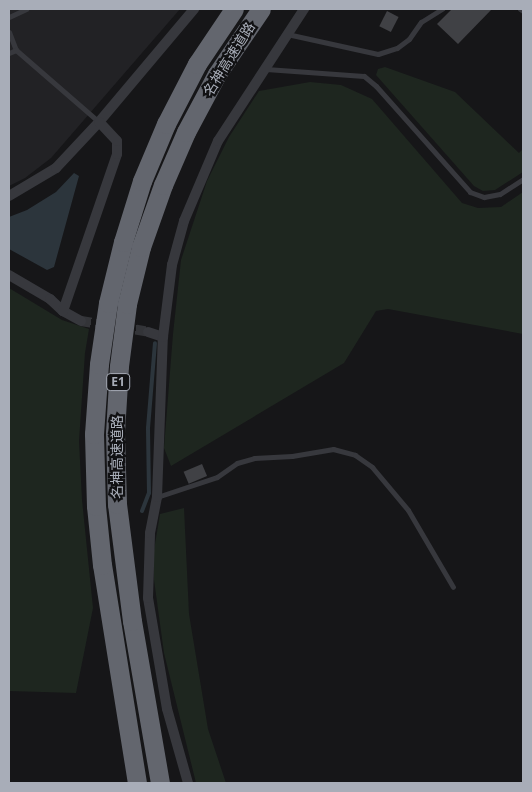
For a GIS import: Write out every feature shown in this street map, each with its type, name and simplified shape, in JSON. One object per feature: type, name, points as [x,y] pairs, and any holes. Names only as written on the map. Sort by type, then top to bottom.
[{"type":"highway","name":"名神高速道路","points":[[137,783],[102,565],[96,506],[94,434],[99,364],[108,303],[123,242],[142,181],[166,124],[197,64],[234,9]]},
{"type":"highway","name":"名神高速道路","points":[[160,783],[134,640],[117,504],[116,434],[119,366],[127,304],[141,247],[163,185],[186,132],[218,74],[261,9]]},
{"type":"street","points":[[9,196],[56,168],[99,122],[194,9]]},
{"type":"street","points":[[188,783],[167,710],[148,598],[150,533],[157,497],[163,337],[172,265],[184,221],[218,141],[263,68],[304,9]]},
{"type":"street","points":[[63,311],[117,154],[117,141],[99,122]]},
{"type":"street","points":[[9,275],[50,299],[63,311],[81,321]]},
{"type":"street","points":[[148,332],[163,337]]},
{"type":"lane","points":[[9,16],[26,9]]},
{"type":"lane","points":[[286,34],[378,54],[397,48],[409,39],[421,22],[442,9]]},
{"type":"lane","points":[[9,32],[16,50],[99,122]]},
{"type":"lane","points":[[9,52],[16,50]]},
{"type":"lane","points":[[263,68],[364,76],[376,86],[470,192],[484,197],[500,194],[523,179]]},
{"type":"lane","points":[[157,497],[217,477],[237,463],[254,458],[292,456],[333,449],[355,455],[372,467],[408,510],[454,587]]},
{"type":"shaded area","points":[[9,9],[180,9],[51,158],[25,178],[9,186]]},
{"type":"shaded area","points":[[385,67],[455,92],[519,153],[523,149],[523,172],[495,190],[483,191],[474,186],[376,75],[378,69]]},
{"type":"shaded area","points":[[310,82],[341,85],[372,99],[462,203],[478,208],[501,207],[523,192],[523,334],[388,309],[376,311],[344,363],[171,466],[164,448],[181,260],[207,181],[229,137],[259,91]]},
{"type":"shaded area","points":[[74,173],[79,176],[54,267],[47,270],[9,249],[9,217],[27,210],[56,192]]},
{"type":"shaded area","points":[[9,288],[62,320],[89,329],[85,353],[79,441],[82,500],[93,608],[76,693],[9,691]]},
{"type":"shaded area","points":[[184,508],[189,614],[208,729],[226,783],[196,783],[164,653],[154,580],[154,550],[160,514]]},
{"type":"building","points":[[452,9],[492,9],[458,44],[437,24]]},
{"type":"building","points":[[387,11],[399,17],[391,32],[379,26]]},
{"type":"building","points":[[202,464],[207,476],[189,484],[184,472]]},
{"type":"waterway","points":[[142,511],[149,493],[148,428],[155,343]]},
{"type":"tunnel","points":[[81,321],[107,325]]},
{"type":"tunnel","points":[[121,327],[148,332]]}]
